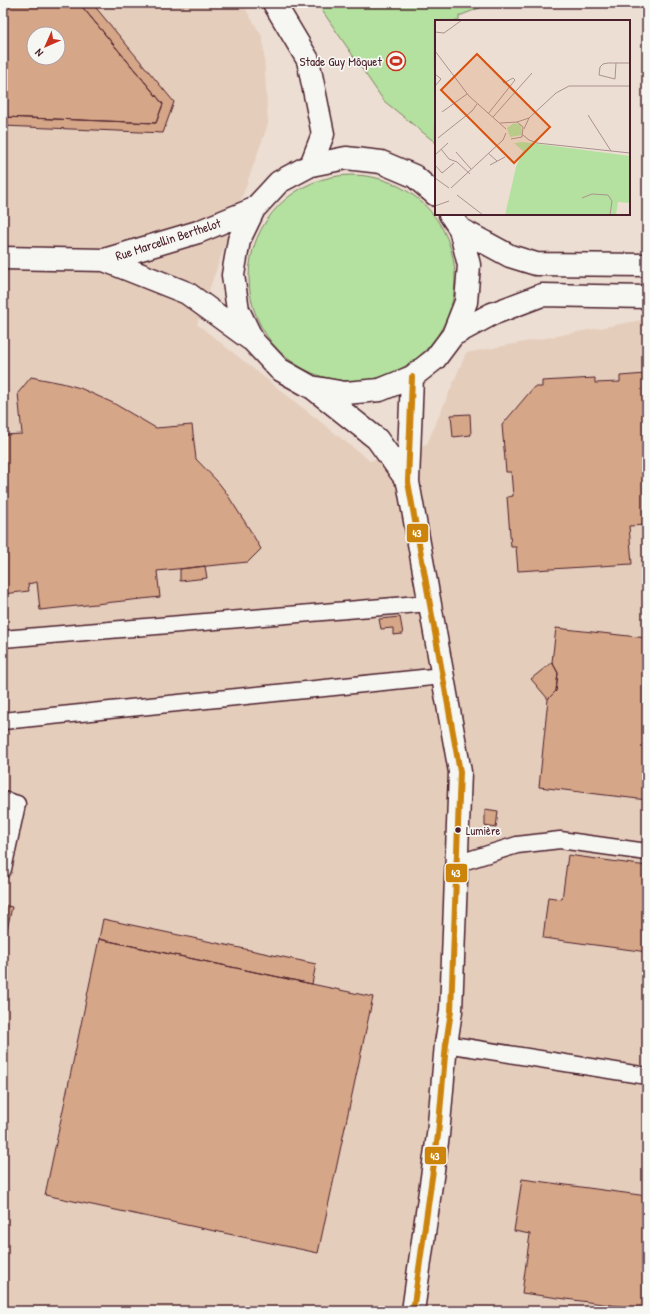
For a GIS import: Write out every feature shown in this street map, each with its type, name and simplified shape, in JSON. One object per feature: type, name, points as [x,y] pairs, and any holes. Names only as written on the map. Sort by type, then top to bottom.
[{"type":"main road","points":[[274,3],[308,60],[323,134],[311,165]]},
{"type":"main road","points":[[408,482],[377,439],[311,386],[279,369],[253,341],[238,310],[233,275],[239,240],[254,209],[279,182],[311,165],[346,158],[381,162],[414,176],[435,194]]},
{"type":"main road","name":"Rue Marcellin Berthelot","points":[[3,258],[104,260],[198,232],[254,209]]},
{"type":"main road","points":[[311,386],[345,394],[380,390],[412,376],[435,359],[453,336],[466,302],[469,265],[455,222]]},
{"type":"main road","points":[[455,222],[510,256],[536,264],[647,265]]},
{"type":"main road","name":"Rue Marcellin Berthelot","points":[[104,260],[187,293],[253,341]]},
{"type":"main road","points":[[453,336],[492,314],[542,295],[647,297]]},
{"type":"main road","points":[[412,376],[408,482],[460,772],[451,1011],[446,1044],[438,1135],[413,1311]]},
{"type":"lane","points":[[3,639],[430,603]]},
{"type":"lane","points":[[3,721],[442,676]]},
{"type":"lane","points":[[3,800],[17,804],[3,869]]},
{"type":"lane","points":[[456,864],[517,845],[560,840],[647,852]]},
{"type":"lane","points":[[446,1044],[647,1076]]},
{"type":"shaded area","points":[[3,3],[242,3],[263,38],[268,124],[197,324],[370,461],[427,444],[466,353],[647,319],[647,1311],[3,1311]]},
{"type":"green space","name":"Stade Guy Môquet","points":[[317,3],[492,3],[459,16],[459,20],[435,20],[435,142],[384,101]]},
{"type":"green space","points":[[342,175],[362,175],[382,179],[401,187],[425,205],[443,229],[451,248],[455,268],[455,288],[451,308],[443,327],[425,351],[401,369],[382,377],[362,381],[342,381],[322,377],[303,369],[287,358],[272,343],[261,327],[253,308],[249,288],[249,268],[253,248],[261,229],[272,213],[287,198],[303,187],[322,179]]},
{"type":"building","points":[[3,3],[79,3],[163,104],[156,123],[3,117]]},
{"type":"building","points":[[79,3],[92,3],[174,102],[163,133],[3,126],[3,117],[156,123],[163,104]]},
{"type":"building","points":[[646,374],[647,525],[629,526],[632,564],[518,571],[516,547],[511,547],[507,497],[513,496],[511,472],[506,472],[502,425],[534,387],[542,387],[542,381],[595,378],[595,383],[620,382],[620,376]]},
{"type":"building","points":[[31,377],[80,388],[113,403],[156,428],[192,425],[196,459],[225,491],[261,549],[248,562],[157,571],[160,597],[40,610],[37,582],[28,584],[29,591],[3,594],[3,435],[22,434],[18,393]]},
{"type":"building","points":[[470,414],[471,435],[453,437],[451,415]]},
{"type":"building","points":[[205,566],[207,578],[180,581],[180,569]]},
{"type":"building","points":[[400,617],[403,634],[393,635],[393,628],[381,629],[379,619]]},
{"type":"building","points":[[556,628],[647,638],[647,800],[539,787],[548,699],[556,691],[558,673],[552,662]]},
{"type":"building","points":[[552,662],[558,673],[556,691],[548,699],[531,679]]},
{"type":"building","points":[[485,809],[498,811],[496,828],[485,826]]},
{"type":"building","points":[[568,855],[647,866],[647,952],[543,938],[548,897],[562,899]]},
{"type":"building","points":[[3,905],[12,907],[3,948]]},
{"type":"building","points":[[103,919],[316,964],[312,984],[99,939]]},
{"type":"building","points":[[99,939],[373,997],[318,1253],[45,1195]]},
{"type":"building","points":[[522,1179],[647,1196],[647,1310],[522,1293],[530,1234],[514,1231]]},
{"type":"transit line","name":"43","points":[[412,377],[408,482],[460,772],[451,1011],[446,1044],[438,1135],[413,1311]]},
{"type":"place","name":"Stade Guy Môquet","points":[[396,61]]},
{"type":"place","name":"Lumière","points":[[458,830]]}]
